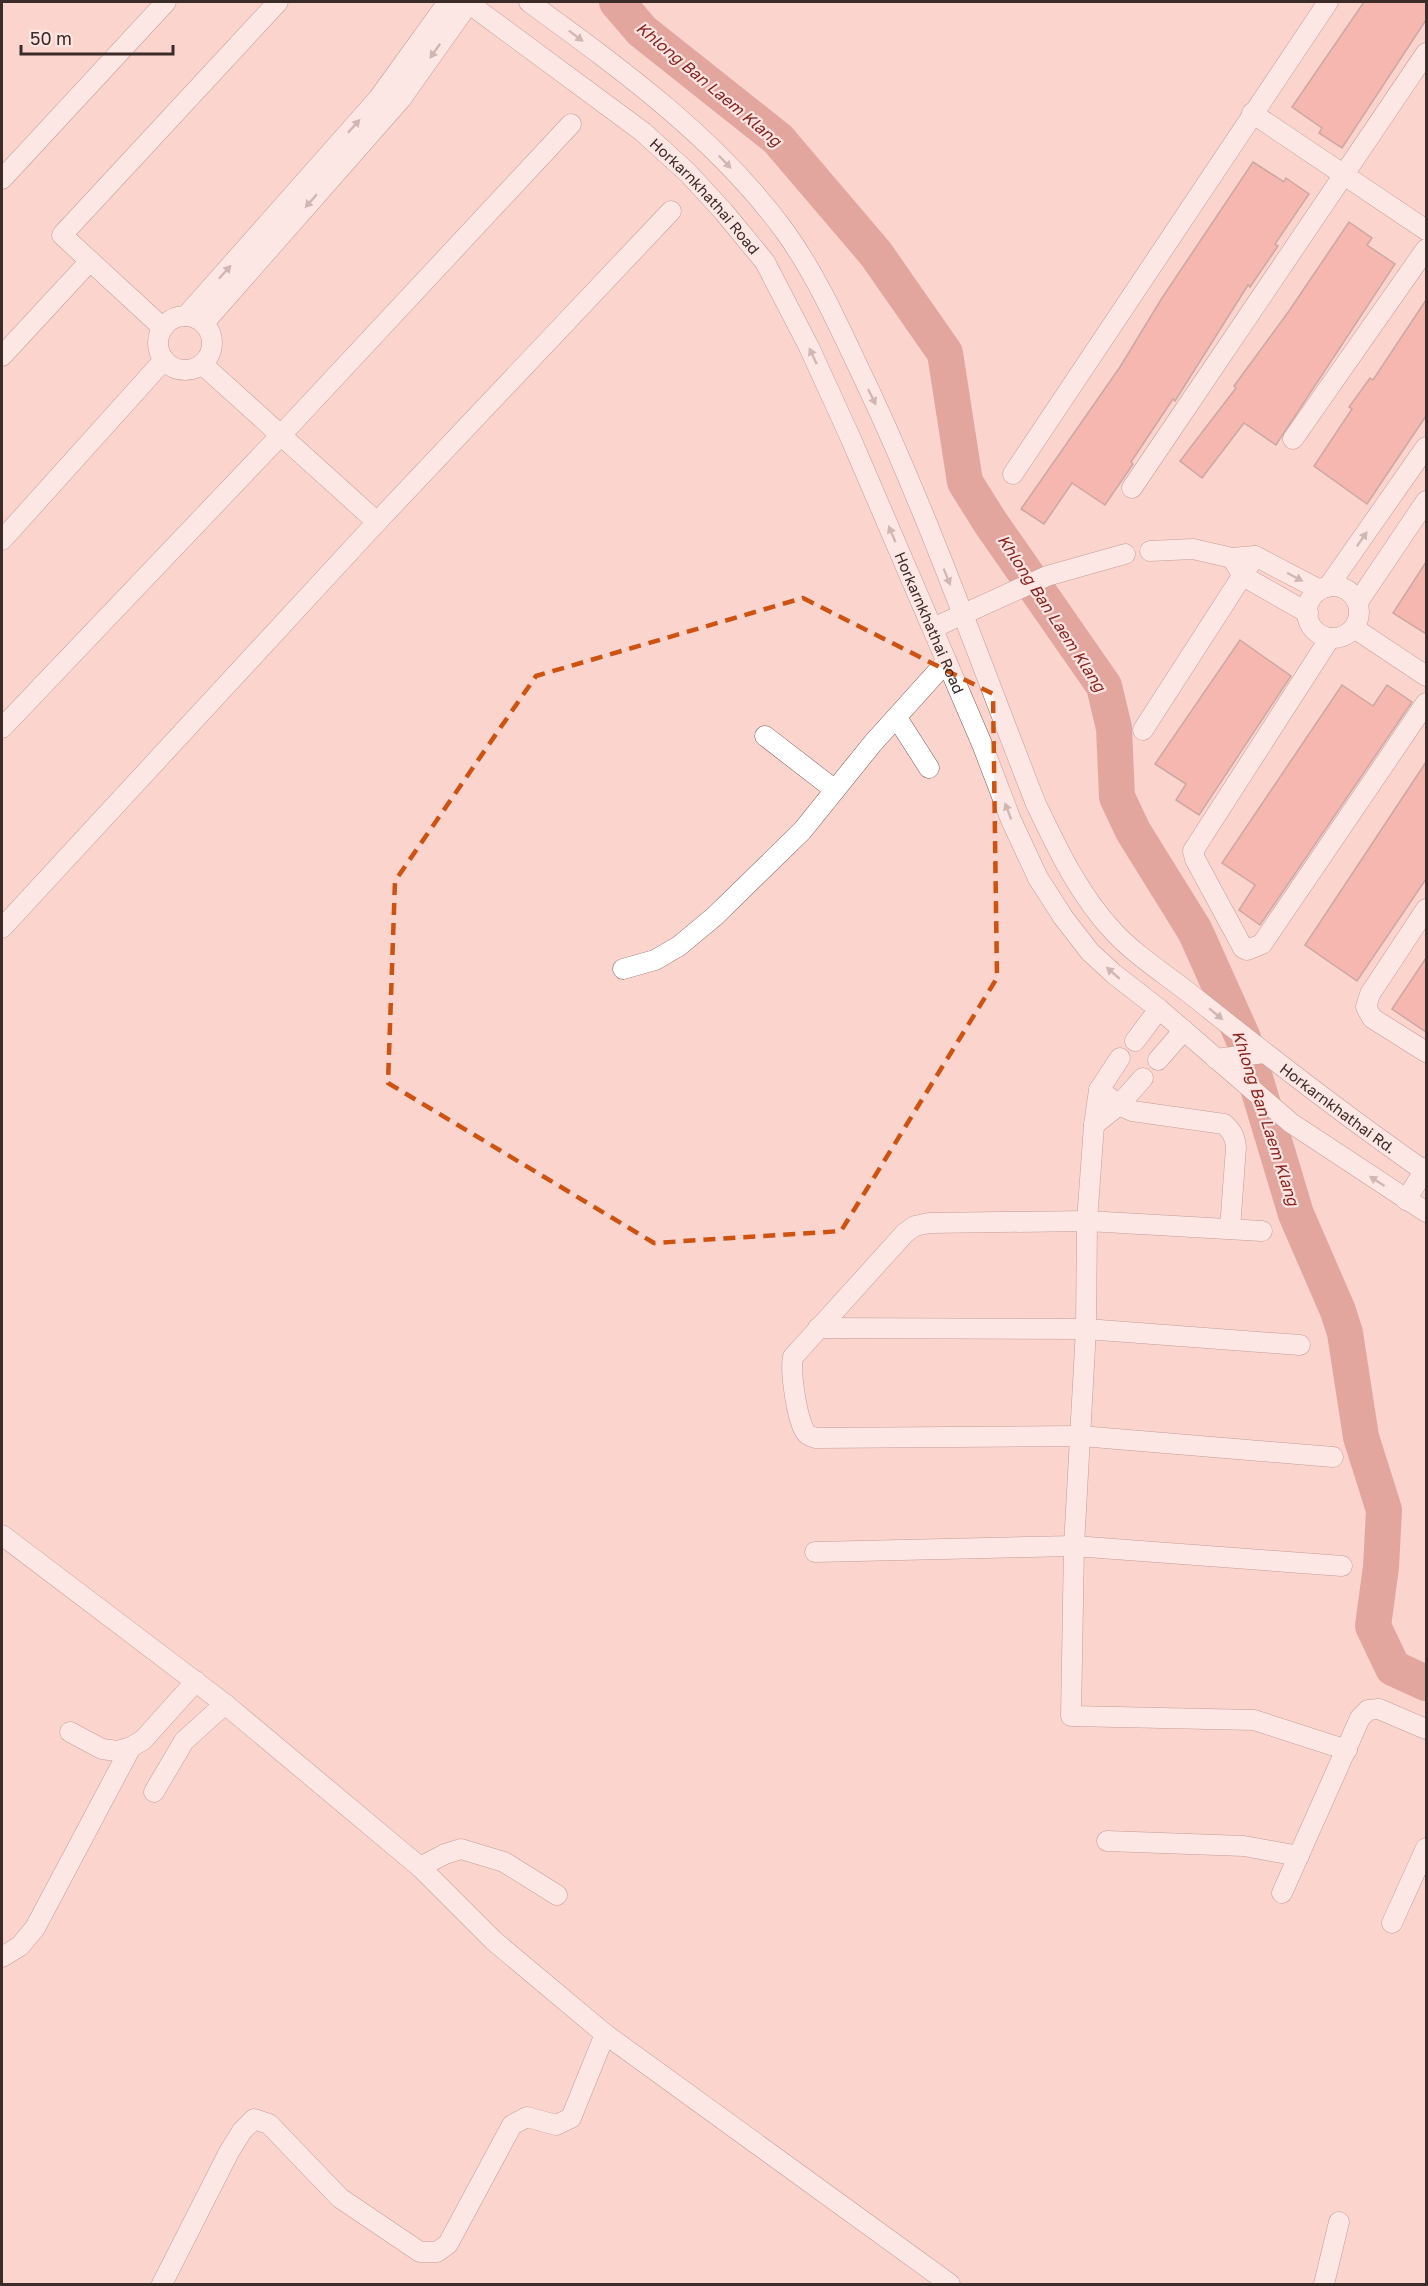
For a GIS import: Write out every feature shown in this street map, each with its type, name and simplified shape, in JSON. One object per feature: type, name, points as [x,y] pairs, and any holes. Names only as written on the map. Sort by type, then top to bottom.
[{"type":"street","points":[[2,179],[166,2]]},
{"type":"street","points":[[163,328],[62,235],[278,2]]},
{"type":"street","points":[[393,94],[448,2]]},
{"type":"street","points":[[195,319],[393,94],[468,2]]},
{"type":"street","name":"Horkarnkhathai Road","points":[[468,2],[643,132],[688,173],[765,262],[809,347],[847,429],[982,744],[1011,820],[1038,878],[1063,917],[1090,952],[1291,1123],[1426,1212]]},
{"type":"street","name":"Horkarnkhathai Road","points":[[529,2],[676,114],[740,178],[785,232],[824,295],[891,437],[1036,804],[1073,876],[1114,932],[1258,1048]]},
{"type":"street","points":[[1013,474],[1328,2]]},
{"type":"street","points":[[1132,488],[1426,53]]},
{"type":"street","points":[[1252,113],[1426,230]]},
{"type":"street","points":[[2,728],[281,435],[571,124]]},
{"type":"street","points":[[2,928],[377,522],[671,211]]},
{"type":"street","points":[[1293,439],[1426,249]]},
{"type":"street","points":[[2,356],[90,261]]},
{"type":"street","points":[[177,317],[195,319],[209,330],[212,348],[202,364],[195,368],[178,369],[164,360],[158,344],[163,328],[177,317]]},
{"type":"street","points":[[2,540],[164,360]]},
{"type":"street","points":[[202,364],[377,522]]},
{"type":"street","points":[[1150,551],[1193,549],[1232,558],[1255,556],[1324,588],[1346,589],[1358,602],[1359,611],[1354,628],[1339,637],[1330,638],[1314,629],[1308,613],[1309,604],[1324,588],[1426,447]]},
{"type":"street","points":[[1358,602],[1426,501]]},
{"type":"street","points":[[933,628],[1047,576],[1125,554]]},
{"type":"street","points":[[1143,730],[1255,556]]},
{"type":"street","points":[[1232,558],[1243,576],[1308,613]]},
{"type":"street","points":[[1354,628],[1426,676]]},
{"type":"street","points":[[1330,638],[1193,851],[1195,859],[1243,948],[1247,950],[1262,944],[1426,703]]},
{"type":"street","points":[[623,969],[655,960],[679,946],[715,916],[802,831],[873,743],[945,662]]},
{"type":"street","points":[[897,718],[929,768]]},
{"type":"street","points":[[765,736],[835,790]]},
{"type":"street","points":[[1426,909],[1370,994],[1366,1006],[1372,1018],[1426,1052]]},
{"type":"street","points":[[1134,1041],[1159,1009]]},
{"type":"street","points":[[1158,1060],[1184,1030]]},
{"type":"street","points":[[1220,1062],[1258,1048]]},
{"type":"street","name":"Horkarnkhathai Rd.","points":[[1258,1048],[1426,1170]]},
{"type":"street","points":[[1120,1058],[1099,1090],[1094,1125],[1087,1221],[1086,1329],[1074,1546],[1071,1716],[1254,1720],[1347,1750]]},
{"type":"street","points":[[1094,1125],[1119,1105],[1143,1078]]},
{"type":"street","points":[[1099,1090],[1119,1105],[1143,1114],[1224,1124],[1229,1129],[1235,1137],[1236,1147],[1230,1229]]},
{"type":"street","points":[[1406,1200],[1426,1170]]},
{"type":"street","points":[[1262,1231],[1087,1221],[929,1223],[915,1226],[905,1233],[793,1358],[791,1367],[801,1422],[807,1434],[816,1438],[1081,1436],[1333,1457]]},
{"type":"street","points":[[818,1328],[1086,1329],[1300,1345]]},
{"type":"street","points":[[2,1535],[225,1704],[420,1867],[494,1941],[605,2034],[951,2284]]},
{"type":"street","points":[[815,1552],[1074,1546],[1342,1566]]},
{"type":"street","points":[[70,1732],[102,1749],[117,1751],[131,1748],[143,1740],[196,1682]]},
{"type":"street","points":[[154,1791],[184,1741],[225,1704]]},
{"type":"street","points":[[1282,1893],[1360,1718],[1368,1710],[1379,1709],[1426,1729]]},
{"type":"street","points":[[2,1957],[20,1946],[35,1928],[131,1748]]},
{"type":"street","points":[[1107,1840],[1244,1846],[1299,1856]]},
{"type":"street","points":[[1392,1923],[1426,1848]]},
{"type":"street","points":[[420,1867],[445,1854],[461,1849],[504,1862],[557,1895]]},
{"type":"street","points":[[162,2284],[229,2151],[242,2131],[254,2119],[269,2124],[340,2198],[420,2252],[437,2252],[448,2244],[512,2125],[527,2116],[556,2125],[571,2118],[605,2034]]},
{"type":"street","points":[[1324,2284],[1339,2222]]},
{"type":"highlighted area","points":[[803,598],[993,694],[997,978],[841,1231],[654,1243],[388,1083],[395,881],[536,676]]},
{"type":"building","points":[[1364,2],[1426,2],[1426,20],[1342,148],[1319,133],[1322,128],[1292,107]]},
{"type":"building","points":[[1253,162],[1284,182],[1286,178],[1309,194],[1275,244],[1278,246],[1250,287],[1248,285],[1175,401],[1173,399],[1105,505],[1072,483],[1044,524],[1021,509],[1120,367],[1162,298]]},
{"type":"building","points":[[1349,222],[1372,238],[1367,245],[1395,264],[1276,445],[1244,423],[1202,478],[1180,461],[1236,388],[1234,386],[1289,311]]},
{"type":"building","points":[[1426,300],[1426,416],[1367,504],[1314,466],[1352,409],[1349,407],[1370,378],[1373,380]]},
{"type":"building","points":[[1426,562],[1426,634],[1393,613]]},
{"type":"building","points":[[1240,640],[1291,676],[1199,815],[1176,800],[1186,784],[1155,764]]},
{"type":"building","points":[[1342,685],[1373,706],[1387,685],[1412,702],[1260,925],[1239,910],[1255,885],[1222,863]]},
{"type":"building","points":[[1426,762],[1426,879],[1357,981],[1305,945]]},
{"type":"building","points":[[1426,958],[1426,1032],[1392,1009]]},
{"type":"waterway","name":"Khlong Ban Laem Klang","points":[[617,2],[642,31],[778,139],[876,254],[945,353],[965,482],[990,522],[1104,686],[1114,728],[1117,797],[1133,831],[1195,931],[1243,1038],[1296,1214],[1338,1311],[1345,1333],[1361,1437],[1384,1510],[1381,1567],[1373,1626],[1393,1668],[1426,1683]]}]
